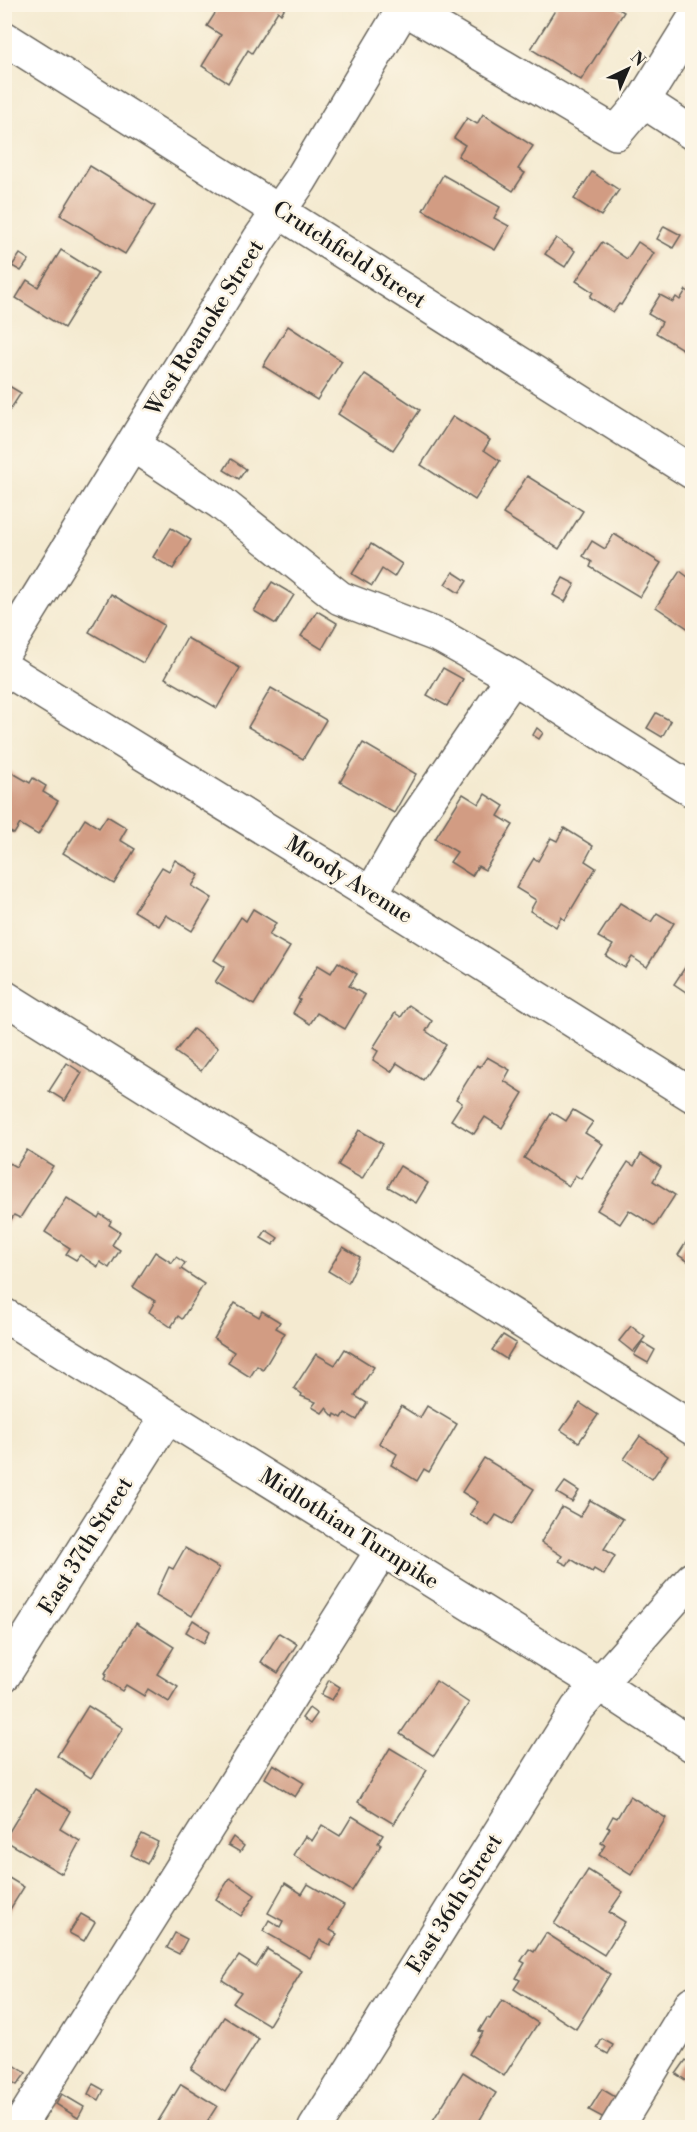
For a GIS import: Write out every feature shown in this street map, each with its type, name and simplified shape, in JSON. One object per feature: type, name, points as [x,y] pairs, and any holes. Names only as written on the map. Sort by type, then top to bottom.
[{"type":"street","points":[[405,6],[616,133],[643,101],[692,26]]},
{"type":"street","name":"West Roanoke Street","points":[[4,652],[279,211],[300,181],[405,6]]},
{"type":"street","name":"Crutchfield Street","points":[[4,38],[693,472]]},
{"type":"street","points":[[643,101],[693,133]]},
{"type":"street","points":[[133,445],[221,503],[340,598],[442,637],[513,677],[693,790]]},
{"type":"street","name":"Moody Avenue","points":[[4,668],[693,1095]]},
{"type":"street","points":[[371,894],[406,833],[513,677]]},
{"type":"street","points":[[4,997],[693,1428]]},
{"type":"street","name":"Midlothian Turnpike","points":[[4,1315],[383,1549],[693,1745]]},
{"type":"street","name":"East 37th Street","points":[[4,1675],[167,1417]]},
{"type":"street","points":[[18,2127],[383,1549]]},
{"type":"street","name":"East 36th Street","points":[[315,2127],[577,1709],[693,1579]]},
{"type":"street","points":[[616,2127],[693,2003]]},
{"type":"building","points":[[221,4],[287,4],[281,14],[278,11],[252,53],[248,50],[228,83],[202,66],[221,35],[207,26]]},
{"type":"building","points":[[559,4],[619,4],[617,8],[624,12],[581,80],[531,49]]},
{"type":"building","points":[[483,114],[533,146],[518,169],[525,173],[513,191],[458,156],[465,145],[454,138],[467,118],[477,124]]},
{"type":"building","points":[[90,166],[155,206],[125,254],[60,215]]},
{"type":"building","points":[[592,172],[619,190],[601,216],[574,199]]},
{"type":"building","points":[[443,175],[500,207],[494,218],[509,226],[495,250],[423,210]]},
{"type":"building","points":[[664,226],[681,235],[673,248],[657,239]]},
{"type":"building","points":[[556,238],[575,251],[565,267],[545,254]]},
{"type":"building","points":[[602,242],[627,259],[638,242],[654,253],[621,305],[619,304],[613,312],[590,297],[593,292],[576,281]]},
{"type":"building","points":[[61,250],[98,273],[64,328],[16,298],[27,280],[38,287]]},
{"type":"building","points":[[20,254],[29,260],[21,271],[12,266]]},
{"type":"building","points":[[686,290],[692,294],[692,355],[656,333],[662,322],[648,314],[660,295],[673,302],[676,297],[680,300]]},
{"type":"building","points":[[288,326],[342,361],[317,400],[263,366]]},
{"type":"building","points":[[365,374],[420,410],[393,450],[338,414]]},
{"type":"building","points":[[4,383],[21,393],[4,419]]},
{"type":"building","points":[[453,416],[490,440],[484,450],[500,461],[475,500],[421,465]]},
{"type":"building","points":[[231,459],[246,469],[239,479],[224,470]]},
{"type":"building","points":[[527,476],[583,511],[559,549],[503,514]]},
{"type":"building","points":[[171,528],[191,540],[173,569],[153,557]]},
{"type":"building","points":[[614,534],[661,563],[640,597],[590,567],[592,562],[583,556],[592,541],[605,549]]},
{"type":"building","points":[[371,544],[402,564],[394,577],[382,569],[372,586],[352,574]]},
{"type":"building","points":[[680,571],[692,580],[692,631],[656,607]]},
{"type":"building","points":[[453,572],[467,581],[459,593],[445,584]]},
{"type":"building","points":[[563,578],[575,584],[565,602],[553,595]]},
{"type":"building","points":[[272,582],[294,595],[276,624],[254,611]]},
{"type":"building","points":[[111,594],[164,625],[143,663],[89,632]]},
{"type":"building","points":[[317,611],[337,623],[322,649],[301,636]]},
{"type":"building","points":[[187,638],[240,668],[217,708],[165,678]]},
{"type":"building","points":[[443,668],[463,679],[447,706],[427,695]]},
{"type":"building","points":[[271,688],[326,720],[303,759],[248,727]]},
{"type":"building","points":[[656,713],[671,721],[662,737],[647,728]]},
{"type":"building","points":[[537,728],[543,733],[539,739],[533,735]]},
{"type":"building","points":[[363,743],[416,774],[394,813],[340,782]]},
{"type":"building","points":[[4,768],[30,783],[33,778],[46,786],[43,792],[58,801],[38,835],[20,824],[14,834],[4,829]]},
{"type":"building","points":[[463,794],[479,804],[485,794],[504,806],[498,816],[513,825],[485,870],[478,866],[472,876],[450,862],[457,852],[435,839]]},
{"type":"building","points":[[107,816],[127,828],[120,840],[135,849],[114,884],[63,853],[85,819],[99,828]]},
{"type":"building","points":[[564,828],[593,846],[585,861],[596,868],[565,920],[561,917],[556,927],[530,911],[536,900],[516,888],[534,858],[538,861],[551,838],[557,841]]},
{"type":"building","points":[[175,860],[199,875],[192,886],[212,898],[192,931],[166,915],[159,926],[134,911],[162,867],[169,871]]},
{"type":"building","points":[[620,903],[651,922],[657,913],[674,923],[647,967],[632,957],[625,968],[606,956],[613,945],[598,937]]},
{"type":"building","points":[[253,909],[276,923],[269,935],[290,947],[254,1005],[215,982],[225,967],[214,960],[241,917],[246,921]]},
{"type":"building","points":[[692,957],[692,996],[674,984]]},
{"type":"building","points":[[338,962],[357,974],[349,986],[365,995],[345,1029],[317,1013],[310,1024],[293,1013],[300,1000],[298,999],[318,965],[331,973]]},
{"type":"building","points":[[409,1005],[432,1021],[426,1031],[446,1045],[423,1080],[397,1063],[391,1072],[373,1060],[378,1051],[373,1048],[395,1013],[401,1017]]},
{"type":"building","points":[[193,1029],[218,1048],[201,1071],[175,1052]]},
{"type":"building","points":[[487,1057],[510,1070],[504,1081],[523,1093],[502,1128],[485,1117],[474,1134],[451,1120],[462,1103],[456,1099],[477,1065],[480,1067]]},
{"type":"building","points":[[67,1063],[82,1073],[65,1101],[49,1091]]},
{"type":"building","points":[[573,1110],[593,1122],[585,1133],[603,1144],[581,1179],[575,1175],[569,1186],[524,1158],[552,1112],[566,1121]]},
{"type":"building","points":[[359,1130],[383,1144],[362,1179],[338,1165]]},
{"type":"building","points":[[27,1150],[53,1166],[20,1218],[14,1215],[7,1226],[4,1224],[4,1160],[16,1167]]},
{"type":"building","points":[[641,1154],[661,1167],[653,1181],[675,1195],[655,1226],[629,1210],[620,1224],[597,1210],[628,1162],[634,1166]]},
{"type":"building","points":[[400,1166],[428,1183],[416,1203],[388,1187]]},
{"type":"building","points":[[67,1198],[98,1218],[100,1214],[111,1221],[109,1225],[120,1232],[112,1245],[120,1250],[109,1268],[100,1262],[98,1267],[80,1255],[76,1260],[66,1254],[70,1248],[45,1232]]},
{"type":"building","points":[[266,1230],[278,1238],[273,1245],[261,1238]]},
{"type":"building","points":[[692,1233],[692,1264],[678,1255]]},
{"type":"building","points":[[343,1247],[360,1257],[348,1283],[328,1271]]},
{"type":"building","points":[[155,1252],[172,1263],[176,1257],[185,1263],[181,1269],[204,1284],[182,1319],[178,1316],[171,1327],[149,1312],[155,1301],[133,1287]]},
{"type":"building","points":[[235,1303],[259,1317],[262,1311],[280,1322],[276,1328],[285,1333],[263,1370],[257,1366],[250,1377],[228,1363],[234,1352],[214,1339]]},
{"type":"building","points":[[631,1326],[645,1337],[633,1352],[619,1341]]},
{"type":"building","points":[[503,1335],[516,1343],[506,1359],[492,1350]]},
{"type":"building","points":[[642,1342],[655,1350],[648,1363],[634,1355]]},
{"type":"building","points":[[345,1349],[374,1367],[355,1396],[367,1403],[357,1420],[345,1413],[342,1418],[335,1414],[334,1417],[326,1408],[322,1413],[312,1407],[316,1402],[301,1396],[302,1394],[294,1388],[316,1354],[335,1365]]},
{"type":"building","points":[[580,1403],[598,1415],[579,1442],[561,1430]]},
{"type":"building","points":[[401,1406],[420,1418],[427,1406],[457,1424],[429,1472],[424,1469],[417,1481],[391,1465],[397,1454],[379,1443]]},
{"type":"building","points":[[640,1436],[668,1456],[652,1479],[624,1459]]},
{"type":"building","points":[[484,1458],[534,1489],[512,1524],[496,1515],[489,1526],[470,1514],[478,1502],[462,1492]]},
{"type":"building","points":[[565,1482],[579,1491],[572,1502],[557,1493]]},
{"type":"building","points":[[590,1500],[623,1519],[604,1549],[615,1556],[604,1575],[594,1569],[592,1572],[571,1559],[567,1565],[559,1561],[562,1556],[541,1542],[562,1507],[580,1517]]},
{"type":"building","points":[[185,1548],[219,1568],[192,1616],[156,1595],[169,1567],[173,1569]]},
{"type":"building","points":[[193,1620],[210,1631],[204,1643],[186,1632]]},
{"type":"building","points":[[136,1623],[174,1647],[157,1674],[178,1687],[169,1702],[148,1689],[144,1696],[126,1685],[122,1691],[104,1679],[107,1674],[105,1673]]},
{"type":"building","points":[[279,1633],[297,1644],[278,1673],[261,1662]]},
{"type":"building","points":[[329,1680],[340,1687],[332,1700],[321,1695]]},
{"type":"building","points":[[436,1681],[469,1703],[434,1756],[400,1734]]},
{"type":"building","points":[[88,1706],[123,1728],[91,1778],[57,1756]]},
{"type":"building","points":[[309,1708],[317,1714],[310,1724],[302,1718]]},
{"type":"building","points":[[390,1748],[427,1770],[394,1824],[358,1802]]},
{"type":"building","points":[[273,1764],[304,1783],[295,1797],[265,1778]]},
{"type":"building","points":[[35,1789],[70,1811],[60,1829],[80,1841],[62,1874],[4,1840]]},
{"type":"building","points":[[630,1796],[666,1818],[631,1875],[599,1855],[605,1845],[601,1843],[610,1828],[607,1827],[613,1816],[617,1818]]},
{"type":"building","points":[[352,1816],[383,1835],[378,1843],[381,1845],[352,1891],[293,1855],[305,1836],[312,1841],[322,1825],[340,1836]]},
{"type":"building","points":[[142,1834],[158,1842],[147,1864],[131,1855]]},
{"type":"building","points":[[233,1837],[244,1846],[240,1852],[228,1845]]},
{"type":"building","points":[[588,1870],[623,1892],[609,1912],[625,1922],[604,1955],[554,1924]]},
{"type":"building","points":[[4,1875],[24,1887],[4,1919]]},
{"type":"building","points":[[230,1878],[255,1895],[241,1916],[216,1899]]},
{"type":"building","points":[[285,1883],[302,1894],[308,1884],[344,1905],[330,1930],[337,1934],[330,1945],[320,1940],[310,1958],[263,1931],[269,1920],[280,1927],[283,1921],[268,1913]]},
{"type":"building","points":[[81,1914],[95,1922],[84,1941],[69,1933]]},
{"type":"building","points":[[175,1933],[187,1939],[179,1954],[167,1948]]},
{"type":"building","points":[[546,1933],[610,1974],[576,2029],[514,1989],[520,1980],[516,1978],[525,1963],[521,1961],[529,1949],[534,1952]]},
{"type":"building","points":[[267,1949],[302,1971],[269,2025],[233,2003],[241,1992],[222,1980],[239,1956],[256,1967]]},
{"type":"building","points":[[502,2000],[538,2023],[504,2076],[469,2054],[483,2032],[479,2031]]},
{"type":"building","points":[[224,2017],[259,2039],[225,2092],[191,2069]]},
{"type":"building","points":[[602,2039],[613,2045],[608,2054],[597,2048]]},
{"type":"building","points":[[686,2060],[692,2064],[690,2083],[676,2074]]},
{"type":"building","points":[[11,2063],[26,2073],[17,2085],[4,2076],[4,2072]]},
{"type":"building","points":[[463,2072],[496,2093],[475,2128],[434,2128],[430,2125]]},
{"type":"building","points":[[93,2084],[104,2090],[99,2100],[88,2094]]},
{"type":"building","points":[[181,2084],[217,2106],[203,2128],[154,2128]]},
{"type":"building","points":[[602,2089],[617,2098],[604,2118],[589,2110]]},
{"type":"building","points":[[62,2094],[84,2107],[78,2118],[56,2104]]}]
